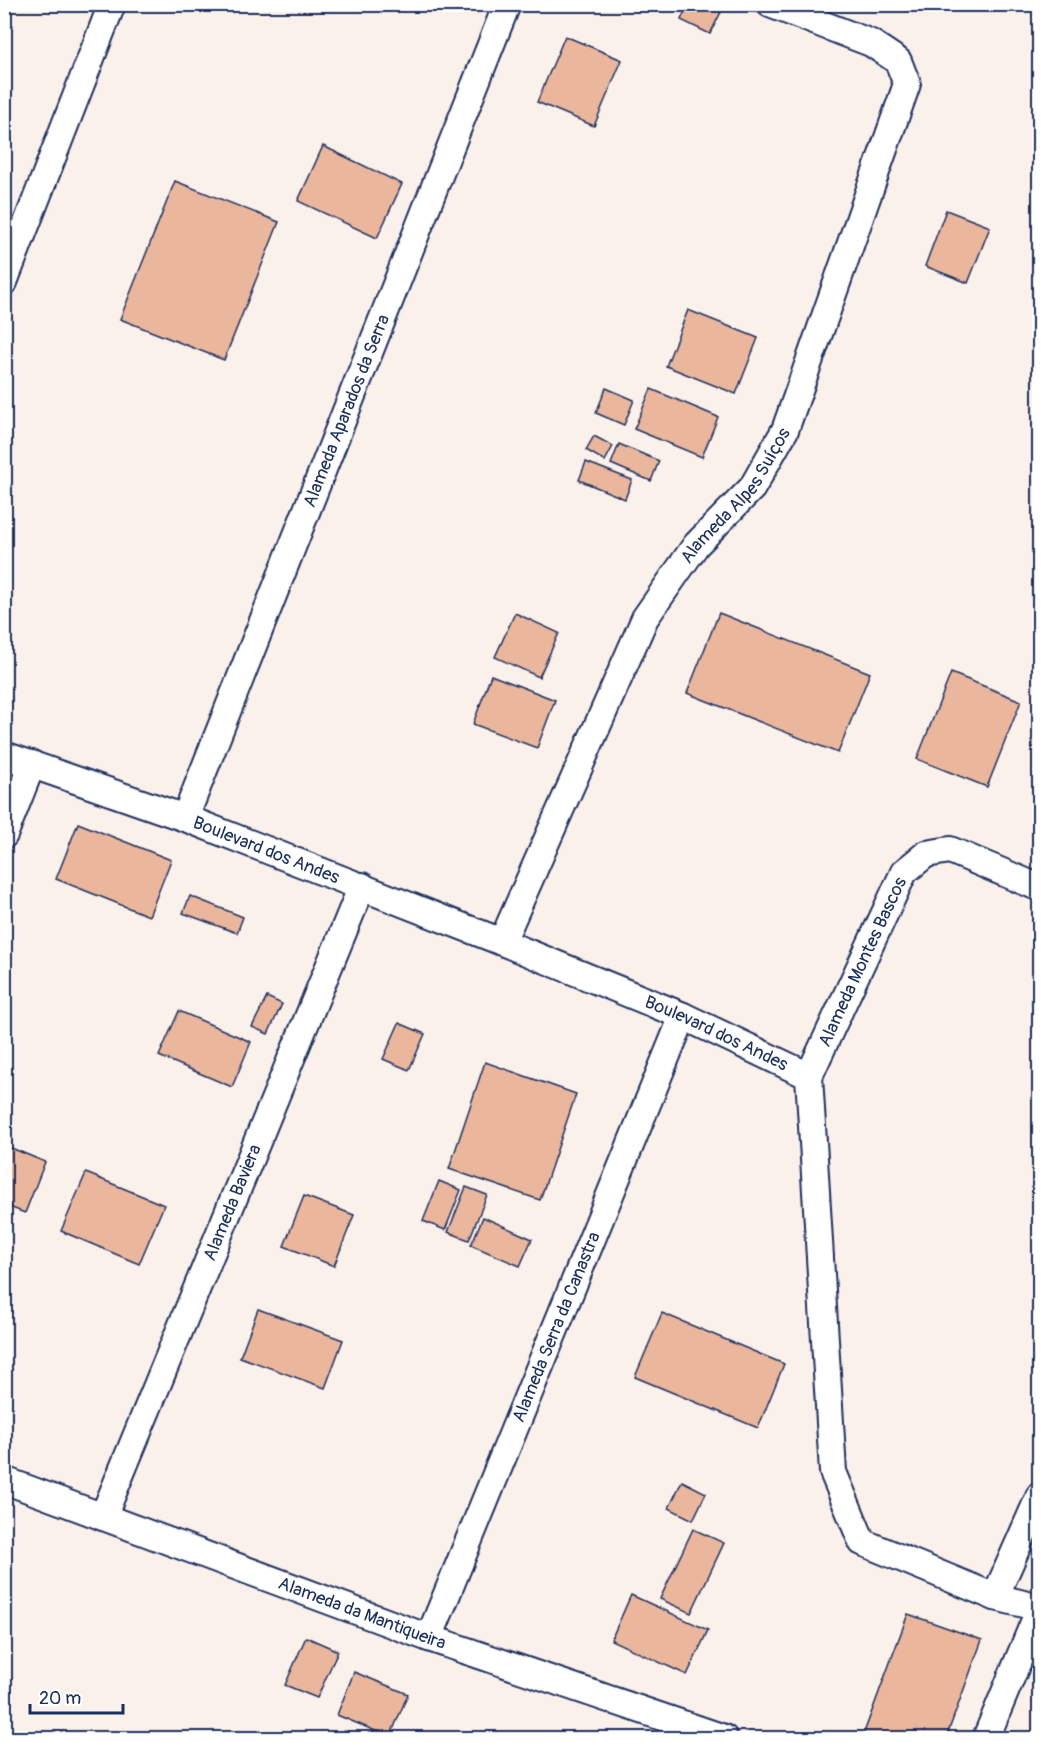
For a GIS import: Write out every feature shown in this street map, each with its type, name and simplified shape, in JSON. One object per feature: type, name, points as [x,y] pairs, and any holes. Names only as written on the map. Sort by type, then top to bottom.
[{"type":"street","points":[[4,282],[112,4]]},
{"type":"street","name":"Alameda Aparados da Serra","points":[[185,818],[507,4]]},
{"type":"street","name":"Alameda Alpes Suíços","points":[[502,942],[645,618],[696,545],[752,488],[785,430],[908,84],[898,61],[871,43],[770,4]]},
{"type":"street","name":"Boulevard dos Andes","points":[[4,755],[185,818],[362,886],[683,1016],[809,1076],[833,1472],[862,1542],[995,1597],[1040,1608]]},
{"type":"street","points":[[4,835],[32,764]]},
{"type":"street","name":"Alameda Montes Bascos","points":[[809,1076],[904,872],[926,854],[950,850],[1040,888]]},
{"type":"street","name":"Alameda Baviera","points":[[103,1517],[362,886]]},
{"type":"street","name":"Alameda Serra da Canastra","points":[[429,1638],[683,1016]]},
{"type":"street","name":"Alameda da Mantiqueira","points":[[4,1480],[429,1638],[723,1738]]},
{"type":"street","points":[[995,1597],[1040,1495]]},
{"type":"street","points":[[986,1738],[1040,1608]]},
{"type":"building","points":[[688,4],[705,4],[721,12],[710,34],[681,20]]},
{"type":"building","points":[[565,36],[622,60],[594,126],[537,102]]},
{"type":"building","points":[[323,146],[402,184],[377,238],[298,201]]},
{"type":"building","points":[[175,181],[279,222],[224,360],[120,319]]},
{"type":"building","points":[[946,210],[990,227],[968,283],[925,266]]},
{"type":"building","points":[[688,310],[758,338],[736,394],[666,366]]},
{"type":"building","points":[[606,388],[634,400],[624,425],[596,413]]},
{"type":"building","points":[[651,389],[718,417],[702,457],[634,429]]},
{"type":"building","points":[[594,436],[613,446],[605,461],[586,450]]},
{"type":"building","points":[[619,444],[659,461],[651,481],[611,464]]},
{"type":"building","points":[[586,462],[632,480],[625,499],[579,480]]},
{"type":"building","points":[[515,613],[559,633],[539,677],[495,657]]},
{"type":"building","points":[[719,613],[870,673],[838,753],[687,693]]},
{"type":"building","points":[[951,673],[1021,701],[987,787],[917,759]]},
{"type":"building","points":[[491,675],[555,700],[537,748],[473,724]]},
{"type":"building","points":[[78,823],[171,860],[149,916],[56,879]]},
{"type":"building","points":[[190,896],[243,917],[237,933],[183,913]]},
{"type":"building","points":[[267,997],[282,1004],[268,1034],[252,1027]]},
{"type":"building","points":[[179,1011],[251,1042],[232,1087],[159,1056]]},
{"type":"building","points":[[399,1023],[425,1034],[409,1070],[383,1059]]},
{"type":"building","points":[[485,1062],[576,1094],[540,1200],[449,1169]]},
{"type":"building","points":[[4,1145],[45,1162],[25,1213],[4,1205]]},
{"type":"building","points":[[86,1173],[164,1205],[139,1264],[61,1231]]},
{"type":"building","points":[[439,1181],[461,1190],[445,1230],[423,1221]]},
{"type":"building","points":[[466,1187],[487,1195],[469,1240],[448,1232]]},
{"type":"building","points":[[304,1196],[354,1215],[334,1266],[284,1246]]},
{"type":"building","points":[[483,1217],[532,1239],[520,1266],[471,1245]]},
{"type":"building","points":[[258,1309],[343,1340],[325,1388],[240,1357]]},
{"type":"building","points":[[662,1313],[784,1364],[758,1428],[635,1377]]},
{"type":"building","points":[[682,1481],[706,1493],[693,1520],[669,1508]]},
{"type":"building","points":[[693,1529],[724,1543],[691,1613],[660,1599]]},
{"type":"building","points":[[631,1595],[708,1630],[687,1675],[611,1640]]},
{"type":"building","points":[[908,1614],[982,1640],[946,1738],[862,1738]]},
{"type":"building","points":[[306,1637],[338,1651],[317,1698],[285,1685]]},
{"type":"building","points":[[354,1672],[408,1694],[390,1737],[337,1715]]}]
